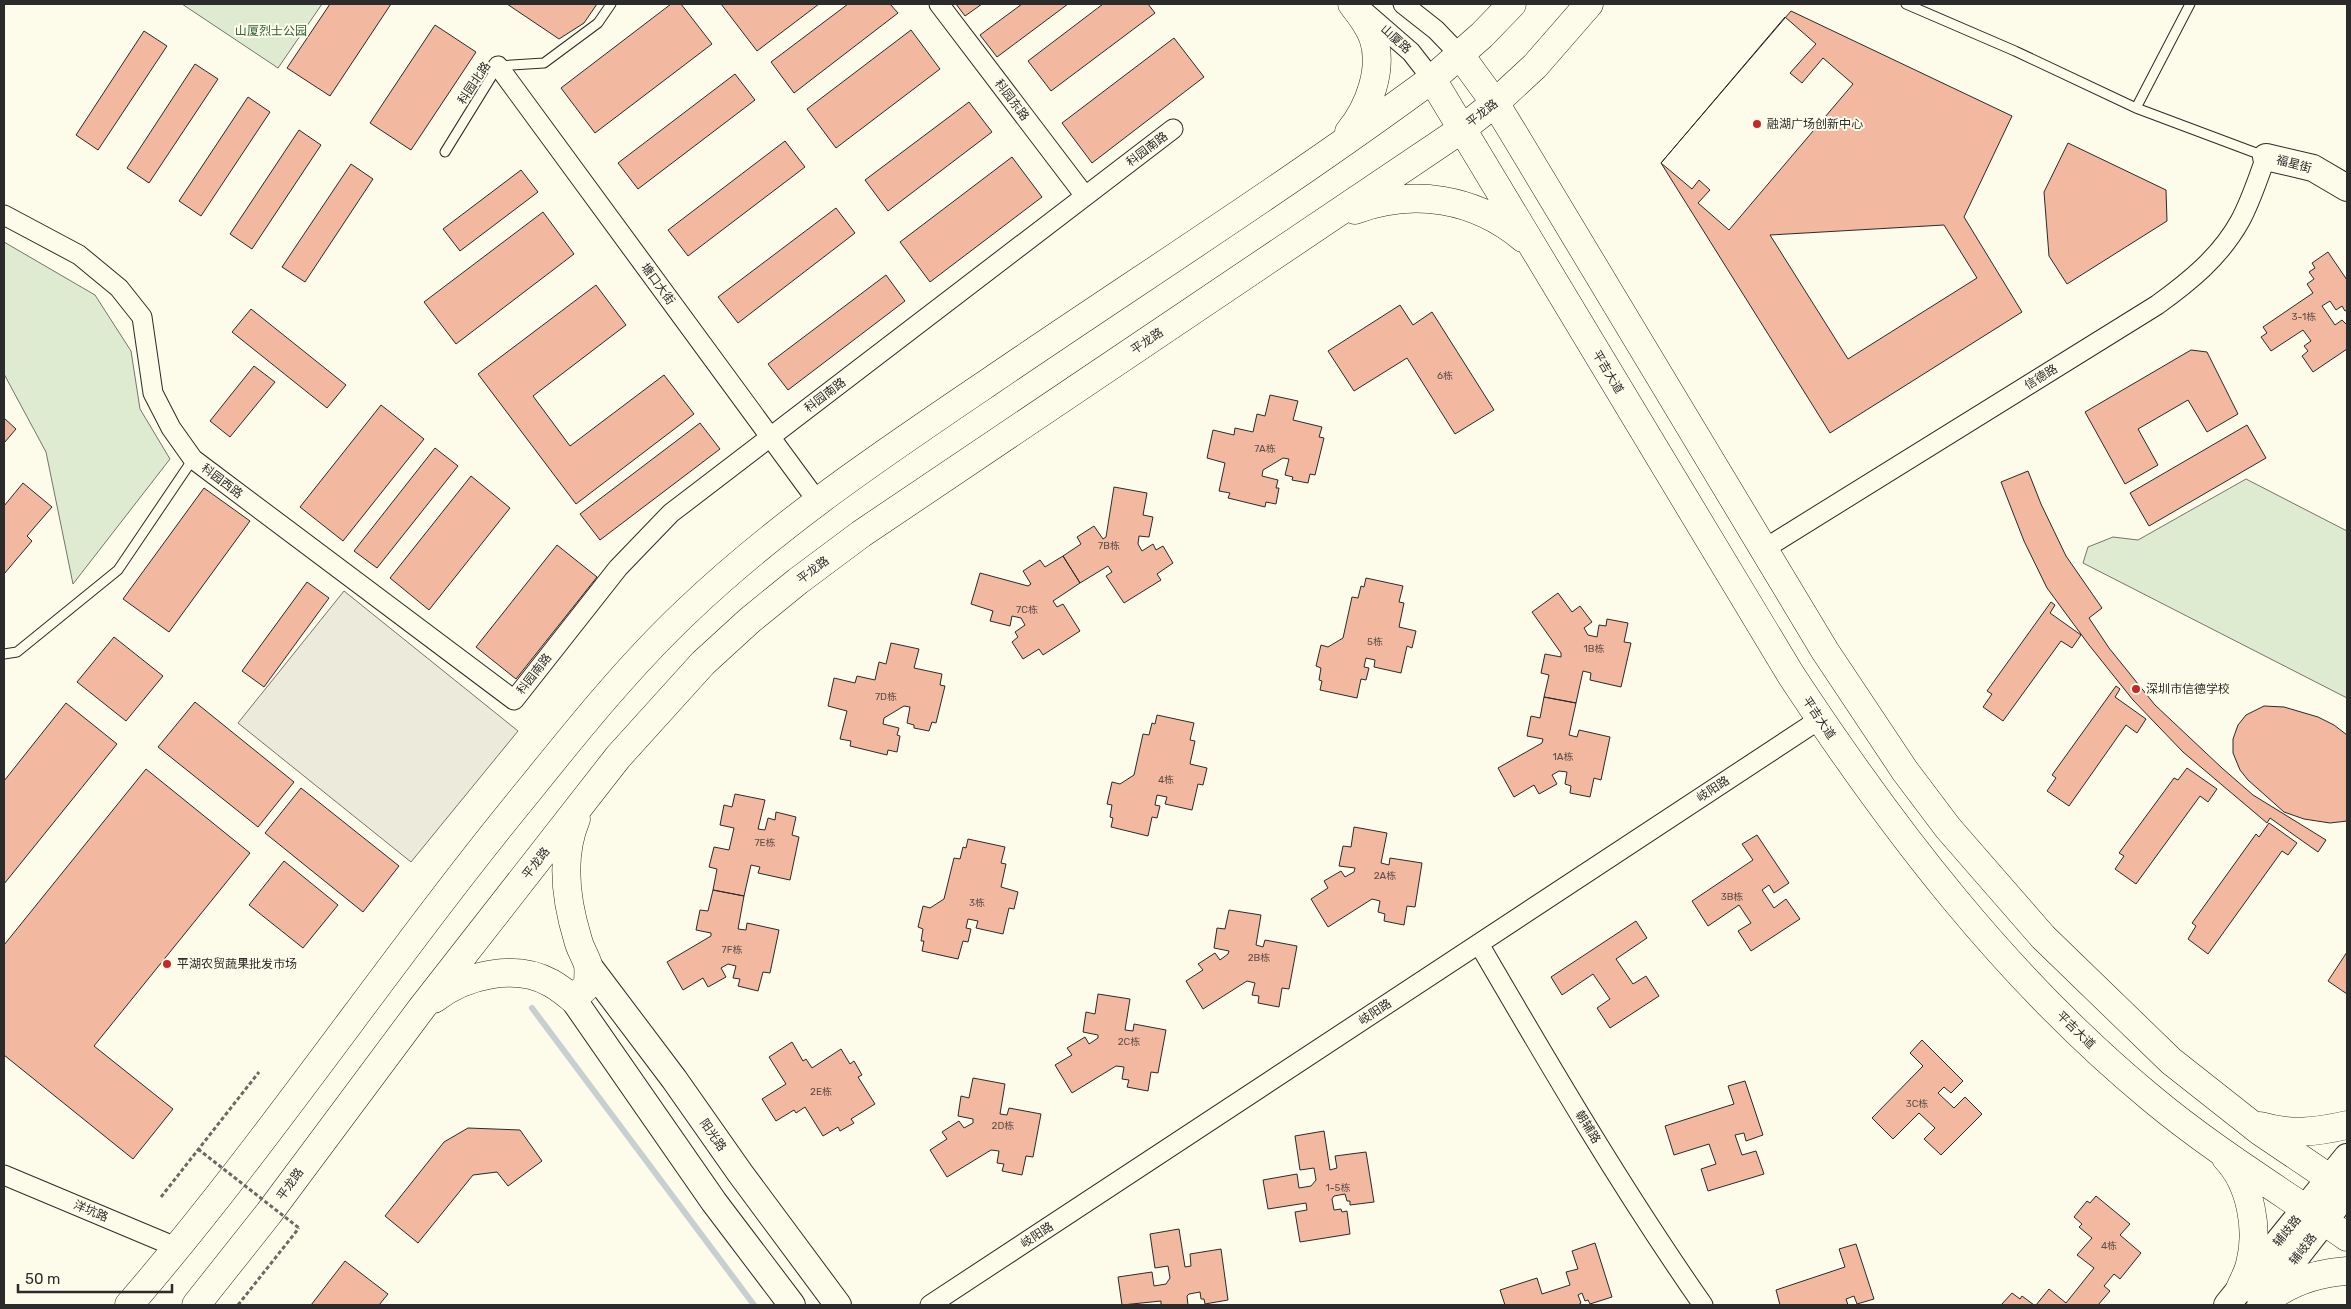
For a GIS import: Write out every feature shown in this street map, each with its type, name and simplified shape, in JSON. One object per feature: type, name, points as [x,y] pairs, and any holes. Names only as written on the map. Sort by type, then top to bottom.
[{"type":"main road","points":[[1336,146],[1356,123],[1368,102],[1374,80],[1376,57],[1373,38],[1353,4]]},
{"type":"main road","points":[[129,1305],[236,1176],[484,845],[616,686],[683,615],[734,568],[818,502],[927,424],[1432,79],[1460,55],[1512,4]]},
{"type":"main road","name":"平龙路","points":[[196,1305],[269,1213],[343,1111],[421,1009],[587,797],[647,724],[703,663],[750,620],[869,528],[1462,129],[1495,103],[1535,66],[1589,4]]},
{"type":"main road","points":[[1460,55],[1495,103],[1764,549],[1862,706],[1905,771],[1948,828],[2043,937],[2085,980],[2171,1061],[2241,1117],[2342,1187]]},
{"type":"main road","name":"平吉大道","points":[[1432,79],[1791,674],[1820,719],[1892,820],[1942,885],[2027,982],[2108,1061],[2150,1098],[2217,1148],[2347,1237]]},
{"type":"main road","points":[[1330,219],[1363,207],[1391,200],[1419,199],[1448,202],[1490,214],[1518,234],[1537,254]]},
{"type":"main road","points":[[421,1009],[441,994],[462,983],[487,975],[508,973],[529,975],[550,982],[573,999],[588,985],[588,965],[578,942],[572,917],[566,866],[571,835],[587,797]]},
{"type":"main road","points":[[2241,1117],[2276,1131],[2294,1133],[2311,1132],[2347,1124]]},
{"type":"main road","points":[[2217,1148],[2231,1162],[2241,1180],[2252,1218],[2247,1301],[2303,1279],[2327,1273],[2347,1271]]},
{"type":"street","name":"科园东路","points":[[939,4],[1085,196]]},
{"type":"street","name":"山厦路","points":[[1353,4],[1400,41],[1422,64],[1432,79]]},
{"type":"street","points":[[1403,4],[1436,30],[1460,55]]},
{"type":"street","name":"塘口大街","points":[[498,66],[818,502]]},
{"type":"street","name":"科园南路","points":[[514,700],[618,568],[671,512],[1173,129]]},
{"type":"street","name":"信德路","points":[[1764,549],[2157,305],[2182,286],[2207,265],[2240,220],[2266,157]]},
{"type":"street","name":"福星街","points":[[2266,157],[2313,168],[2347,188]]},
{"type":"street","name":"科园西路","points":[[4,214],[79,255],[119,288],[142,317],[153,393],[171,428],[192,459],[514,700]]},
{"type":"street","name":"岐阳路","points":[[930,1305],[1820,719]]},
{"type":"street","name":"朝辅路","points":[[1479,944],[1547,1061],[1613,1168],[1704,1305]]},
{"type":"street","name":"阳光路","points":[[588,965],[674,1079],[740,1173],[838,1305]]},
{"type":"street","points":[[573,999],[714,1202],[792,1305]]},
{"type":"street","name":"辅歧路","points":[[2247,1301],[2315,1215],[2342,1187],[2347,1157]]},
{"type":"street","name":"洋坑路","points":[[4,1175],[178,1248]]},
{"type":"lane","name":"科园北路","points":[[445,152],[498,66],[544,64],[598,23],[611,4]]},
{"type":"lane","points":[[1906,4],[2015,51],[2136,108],[2266,157]]},
{"type":"lane","points":[[2136,108],[2190,4]]},
{"type":"lane","points":[[4,654],[17,652],[118,570],[192,459]]},
{"type":"path","points":[[161,1197],[259,1072]]},
{"type":"path","points":[[198,1149],[299,1228],[238,1305]]},
{"type":"green space","name":"山厦烈士公园","points":[[182,4],[322,4],[278,68]]},
{"type":"green space","points":[[4,242],[95,295],[131,351],[140,409],[170,459],[73,584],[46,452],[4,374]]},
{"type":"green space","points":[[2246,479],[2347,531],[2347,698],[2083,563],[2088,547],[2113,537],[2138,540]]},
{"type":"shaded area","points":[[344,591],[518,731],[411,862],[238,723]]},
{"type":"building","points":[[330,4],[391,4],[330,96],[287,68]]},
{"type":"building","points":[[507,4],[597,4],[584,23],[559,39]]},
{"type":"building","points":[[671,4],[681,4],[712,44],[595,133],[561,88]]},
{"type":"building","points":[[721,4],[819,4],[757,51]]},
{"type":"building","points":[[848,4],[890,4],[898,13],[794,93],[771,62]]},
{"type":"building","points":[[956,4],[982,4],[965,16]]},
{"type":"building","points":[[1022,4],[1068,4],[997,57],[980,35]]},
{"type":"building","points":[[1103,4],[1148,4],[1155,13],[1051,91],[1028,61]]},
{"type":"building","points":[[1791,11],[2012,116],[1964,217],[2022,312],[1830,433],[1661,163]],"holes":[[[1944,225],[1977,278],[1848,359],[1770,235]]]},
{"type":"building","name":"融湖广场创新中心","points":[[1785,17],[1816,44],[1790,73],[1802,83],[1823,58],[1853,84],[1729,230],[1698,203],[1710,190],[1699,180],[1692,189],[1661,163]]},
{"type":"building","points":[[435,25],[476,52],[411,150],[370,123]]},
{"type":"building","points":[[911,30],[940,69],[836,148],[807,109]]},
{"type":"building","points":[[144,31],[167,46],[98,150],[76,135]]},
{"type":"building","points":[[1174,38],[1204,77],[1092,163],[1062,123]]},
{"type":"building","points":[[195,64],[218,79],[149,183],[127,168]]},
{"type":"building","points":[[735,74],[755,100],[638,189],[618,163]]},
{"type":"building","points":[[248,97],[270,112],[201,216],[179,201]]},
{"type":"building","points":[[969,102],[992,132],[888,211],[865,180]]},
{"type":"building","points":[[299,130],[321,145],[252,249],[230,234]]},
{"type":"building","points":[[785,141],[805,167],[688,256],[668,230]]},
{"type":"building","points":[[2068,143],[2166,190],[2167,221],[2067,284],[2049,256],[2044,192]]},
{"type":"building","points":[[1012,157],[1042,197],[930,282],[900,242]]},
{"type":"building","points":[[351,164],[373,179],[305,282],[282,267]]},
{"type":"building","points":[[521,170],[538,192],[460,251],[443,229]]},
{"type":"building","points":[[836,208],[855,233],[738,323],[718,297]]},
{"type":"building","points":[[543,212],[574,254],[456,344],[424,302]]},
{"type":"building","points":[[2328,252],[2347,280],[2347,310],[2345,311],[2342,306],[2336,310],[2330,301],[2322,306],[2335,325],[2342,320],[2347,325],[2347,349],[2313,372],[2302,356],[2308,351],[2304,346],[2311,341],[2303,330],[2271,351],[2261,337],[2267,333],[2263,327],[2313,293],[2307,284],[2314,279],[2309,272],[2315,268],[2312,263]]},
{"type":"building","points":[[886,275],[905,301],[788,390],[768,364]]},
{"type":"building","points":[[596,285],[626,325],[533,396],[570,446],[664,375],[694,414],[576,504],[478,374]]},
{"type":"building","points":[[1400,305],[1413,325],[1432,312],[1494,410],[1455,434],[1407,358],[1354,391],[1328,351]]},
{"type":"building","points":[[251,309],[346,385],[327,408],[232,332]]},
{"type":"building","points":[[2191,350],[2207,352],[2238,414],[2207,432],[2188,400],[2138,429],[2158,465],[2125,484],[2085,412]]},
{"type":"building","points":[[254,366],[275,382],[230,437],[210,421]]},
{"type":"building","points":[[1270,395],[1298,401],[1293,420],[1322,427],[1319,437],[1324,438],[1315,475],[1310,474],[1308,483],[1292,480],[1293,477],[1285,475],[1289,459],[1283,458],[1263,470],[1262,476],[1278,480],[1276,488],[1279,488],[1276,504],[1266,502],[1265,507],[1228,498],[1230,493],[1219,491],[1225,463],[1207,458],[1213,430],[1234,435],[1235,428],[1253,432],[1257,414],[1265,416]]},
{"type":"building","points":[[381,405],[424,439],[343,541],[300,507]]},
{"type":"building","points":[[4,418],[16,429],[4,443]]},
{"type":"building","points":[[700,423],[720,449],[600,540],[580,514]]},
{"type":"building","points":[[2247,425],[2266,458],[2149,526],[2130,493]]},
{"type":"building","points":[[435,448],[458,466],[377,568],[354,551]]},
{"type":"building","points":[[2028,471],[2041,504],[2066,556],[2102,608],[2089,618],[2109,648],[2155,705],[2222,768],[2253,795],[2326,840],[2318,852],[2270,818],[2267,823],[2183,752],[2133,700],[2089,645],[2047,588],[2024,541],[2001,482]]},
{"type":"building","points":[[471,476],[510,508],[429,610],[390,578]]},
{"type":"building","points":[[23,483],[52,507],[27,536],[32,541],[4,574],[4,506]]},
{"type":"building","points":[[1114,487],[1147,493],[1143,515],[1153,517],[1149,537],[1139,536],[1138,544],[1142,551],[1153,544],[1156,550],[1163,546],[1173,563],[1157,574],[1161,580],[1124,603],[1106,576],[1112,572],[1108,566],[1080,583],[1063,556],[1081,544],[1077,537],[1094,526],[1103,539],[1106,537]]},
{"type":"building","points":[[204,488],[250,521],[169,632],[123,599]]},
{"type":"building","points":[[557,545],[597,577],[516,679],[476,647]]},
{"type":"building","points":[[1063,556],[1080,583],[1053,601],[1057,607],[1063,604],[1080,631],[1043,655],[1039,649],[1023,659],[1012,642],[1018,637],[1015,632],[1025,625],[1021,618],[1012,616],[1010,626],[990,621],[993,611],[971,604],[980,573],[1028,586],[1031,584],[1023,571],[1040,560],[1045,567]]},
{"type":"building","points":[[1366,578],[1403,586],[1399,602],[1404,603],[1399,627],[1416,631],[1412,648],[1407,646],[1401,673],[1374,667],[1375,660],[1366,658],[1364,667],[1369,668],[1366,680],[1361,679],[1357,698],[1320,690],[1322,681],[1319,680],[1321,668],[1316,666],[1321,645],[1328,647],[1343,638],[1352,597],[1358,598],[1361,586],[1364,587]]},
{"type":"building","points":[[307,582],[329,598],[264,687],[242,671]]},
{"type":"building","points":[[1558,593],[1572,612],[1580,606],[1592,622],[1584,628],[1588,635],[1597,637],[1599,625],[1606,626],[1607,619],[1628,623],[1624,642],[1631,643],[1621,687],[1590,680],[1591,673],[1583,671],[1576,703],[1544,697],[1549,675],[1541,673],[1545,654],[1561,657],[1561,653],[1532,612]]},
{"type":"building","points":[[2051,602],[2055,605],[2050,613],[2081,635],[2072,648],[2061,641],[2003,721],[1983,707],[1992,694],[1987,691]]},
{"type":"building","points":[[114,637],[163,676],[126,721],[77,682]]},
{"type":"building","points":[[891,643],[919,649],[914,668],[942,674],[940,685],[945,686],[936,723],[932,722],[929,731],[914,728],[914,725],[907,723],[910,707],[904,706],[884,718],[883,724],[899,728],[897,735],[900,736],[897,752],[888,750],[887,755],[850,746],[851,741],[840,739],[847,711],[828,706],[834,678],[855,683],[857,676],[875,680],[879,662],[886,664]]},
{"type":"building","points":[[2116,686],[2120,689],[2115,697],[2146,719],[2137,733],[2126,725],[2069,806],[2047,791],[2056,778],[2052,775]]},
{"type":"building","points":[[1544,697],[1576,703],[1569,735],[1577,737],[1579,730],[1610,737],[1601,780],[1594,778],[1590,797],[1570,793],[1571,786],[1565,784],[1567,772],[1559,771],[1552,775],[1557,784],[1539,794],[1534,785],[1514,797],[1498,768],[1542,743],[1543,739],[1527,736],[1531,716],[1540,718]]},
{"type":"building","points":[[195,702],[294,782],[258,827],[158,747]]},
{"type":"building","points":[[66,703],[117,744],[4,884],[4,781]]},
{"type":"building","points":[[2264,706],[2284,707],[2318,717],[2334,725],[2347,735],[2347,821],[2330,823],[2304,819],[2284,812],[2248,780],[2240,770],[2233,753],[2233,739],[2238,725],[2246,715]]},
{"type":"building","points":[[1157,715],[1194,723],[1190,740],[1195,741],[1190,764],[1207,768],[1203,785],[1198,784],[1192,810],[1165,804],[1167,797],[1157,795],[1155,805],[1160,806],[1157,818],[1152,817],[1148,836],[1111,827],[1113,818],[1110,817],[1112,805],[1107,804],[1112,782],[1120,784],[1134,775],[1143,734],[1149,735],[1152,723],[1155,724]]},
{"type":"building","points":[[2187,768],[2217,789],[2208,802],[2200,796],[2136,884],[2115,869],[2124,856],[2119,853],[2174,778],[2178,780]]},
{"type":"building","points":[[146,769],[250,853],[94,1046],[173,1109],[133,1159],[4,1055],[4,945]]},
{"type":"building","points":[[301,788],[399,866],[363,912],[265,833]]},
{"type":"building","points":[[735,794],[765,800],[758,829],[765,830],[768,818],[775,820],[776,812],[796,817],[792,835],[799,837],[790,880],[758,873],[760,867],[751,865],[744,896],[713,890],[717,869],[709,867],[714,847],[729,850],[734,828],[720,825],[724,805],[732,807]]},
{"type":"building","points":[[2269,823],[2297,843],[2288,855],[2282,851],[2208,954],[2188,939],[2196,926],[2192,923],[2256,834],[2259,837]]},
{"type":"building","points":[[1354,827],[1387,833],[1381,863],[1389,865],[1390,858],[1422,863],[1415,907],[1407,906],[1404,925],[1384,921],[1385,914],[1378,912],[1380,901],[1372,899],[1328,927],[1311,899],[1328,888],[1324,881],[1341,871],[1345,877],[1354,872],[1355,868],[1339,866],[1343,846],[1351,847]]},
{"type":"building","points":[[1757,835],[1789,883],[1774,893],[1769,885],[1762,890],[1774,908],[1786,899],[1800,919],[1751,951],[1738,931],[1751,923],[1739,905],[1708,926],[1692,901],[1753,860],[1742,844]]},
{"type":"building","points":[[968,839],[1005,847],[1001,863],[1006,864],[1001,887],[1018,892],[1014,909],[1009,908],[1003,934],[976,928],[978,921],[968,919],[966,928],[971,929],[968,942],[963,941],[958,959],[922,951],[924,941],[921,941],[923,929],[918,927],[923,906],[930,908],[944,899],[954,858],[960,859],[963,847],[966,848]]},
{"type":"building","points":[[284,861],[338,905],[303,948],[249,905]]},
{"type":"building","points":[[713,890],[744,896],[738,929],[746,930],[747,923],[779,930],[770,973],[763,972],[758,991],[738,986],[740,979],[733,978],[736,966],[728,964],[721,968],[726,977],[708,987],[703,978],[683,990],[667,962],[711,936],[711,933],[696,930],[700,910],[708,911]]},
{"type":"building","points":[[1229,910],[1261,915],[1256,945],[1263,947],[1265,940],[1297,946],[1289,989],[1282,988],[1279,1007],[1258,1003],[1259,996],[1252,995],[1255,983],[1247,981],[1203,1009],[1186,981],[1203,970],[1198,964],[1215,953],[1220,960],[1228,954],[1229,951],[1214,948],[1217,928],[1225,929]]},
{"type":"building","points":[[1636,921],[1647,938],[1616,959],[1633,984],[1646,976],[1659,996],[1610,1028],[1597,1008],[1610,999],[1593,974],[1562,995],[1551,977]]},
{"type":"building","points":[[2347,952],[2347,994],[2328,981]]},
{"type":"building","points":[[1098,994],[1130,999],[1125,1030],[1133,1031],[1134,1024],[1166,1030],[1158,1073],[1151,1072],[1148,1091],[1127,1087],[1129,1080],[1122,1079],[1124,1067],[1116,1066],[1072,1093],[1055,1065],[1072,1055],[1067,1048],[1085,1037],[1089,1044],[1098,1038],[1098,1035],[1083,1032],[1086,1012],[1095,1014]]},
{"type":"building","points":[[1922,1040],[1963,1081],[1951,1093],[1944,1087],[1938,1093],[1954,1108],[1965,1097],[1982,1114],[1941,1155],[1924,1139],[1935,1128],[1919,1113],[1893,1139],[1872,1118],[1923,1066],[1910,1053]]},
{"type":"building","points":[[792,1042],[803,1061],[806,1059],[812,1068],[841,1049],[850,1064],[854,1061],[862,1075],[858,1077],[875,1104],[851,1119],[854,1123],[840,1131],[838,1127],[823,1136],[805,1107],[796,1113],[794,1110],[776,1121],[762,1099],[786,1084],[769,1057]]},
{"type":"building","points":[[973,1078],[1005,1084],[1000,1114],[1007,1115],[1009,1108],[1041,1114],[1033,1157],[1026,1156],[1022,1175],[1002,1171],[1004,1164],[997,1163],[999,1151],[991,1150],[947,1177],[930,1150],[947,1139],[942,1132],[959,1121],[964,1128],[973,1123],[973,1119],[958,1116],[961,1096],[969,1098]]},
{"type":"building","points":[[1745,1081],[1763,1135],[1746,1141],[1744,1133],[1735,1135],[1742,1155],[1756,1151],[1764,1174],[1708,1191],[1701,1169],[1716,1164],[1709,1144],[1674,1155],[1665,1126],[1734,1104],[1728,1086]]},
{"type":"building","points":[[468,1128],[520,1130],[542,1161],[508,1186],[497,1172],[473,1175],[418,1243],[385,1216],[444,1142]]},
{"type":"building","points":[[1324,1131],[1330,1170],[1337,1168],[1335,1156],[1366,1152],[1374,1202],[1350,1205],[1350,1201],[1347,1201],[1345,1194],[1334,1196],[1332,1199],[1334,1210],[1341,1209],[1342,1212],[1347,1211],[1350,1234],[1300,1242],[1295,1212],[1307,1210],[1306,1203],[1268,1209],[1263,1180],[1297,1174],[1299,1188],[1311,1186],[1316,1180],[1314,1168],[1300,1170],[1295,1136]]},
{"type":"building","points":[[2096,1196],[2130,1224],[2120,1235],[2141,1253],[2120,1279],[2114,1274],[2104,1286],[2110,1291],[2098,1305],[2036,1305],[2049,1289],[2066,1303],[2094,1268],[2077,1255],[2092,1238],[2079,1227],[2082,1224],[2074,1217],[2087,1201],[2090,1203]]},
{"type":"building","points":[[1179,1229],[1185,1267],[1191,1266],[1190,1254],[1221,1249],[1228,1300],[1205,1304],[1204,1299],[1201,1299],[1200,1292],[1187,1296],[1188,1305],[1161,1305],[1161,1301],[1122,1305],[1118,1277],[1152,1272],[1154,1286],[1166,1284],[1170,1278],[1168,1266],[1155,1268],[1150,1234]]},
{"type":"building","points":[[1595,1243],[1612,1297],[1590,1304],[1588,1300],[1585,1301],[1582,1293],[1578,1295],[1581,1303],[1578,1305],[1505,1305],[1500,1290],[1537,1278],[1542,1294],[1570,1285],[1566,1272],[1578,1269],[1572,1251]]},
{"type":"building","points":[[1856,1244],[1874,1299],[1857,1304],[1854,1296],[1846,1299],[1848,1305],[1780,1305],[1776,1290],[1845,1267],[1839,1249]]},
{"type":"building","points":[[345,1261],[388,1294],[379,1305],[311,1305]]},
{"type":"building","points":[[2012,1293],[2020,1299],[2022,1296],[2034,1305],[2001,1305]]},
{"type":"waterway","points":[[532,1008],[754,1305]]},
{"type":"place","name":"融湖广场创新中心","points":[[1757,124]]},
{"type":"place","name":"深圳市信德学校","points":[[2136,689]]},
{"type":"place","name":"平湖农贸蔬果批发市场","points":[[167,964]]}]
